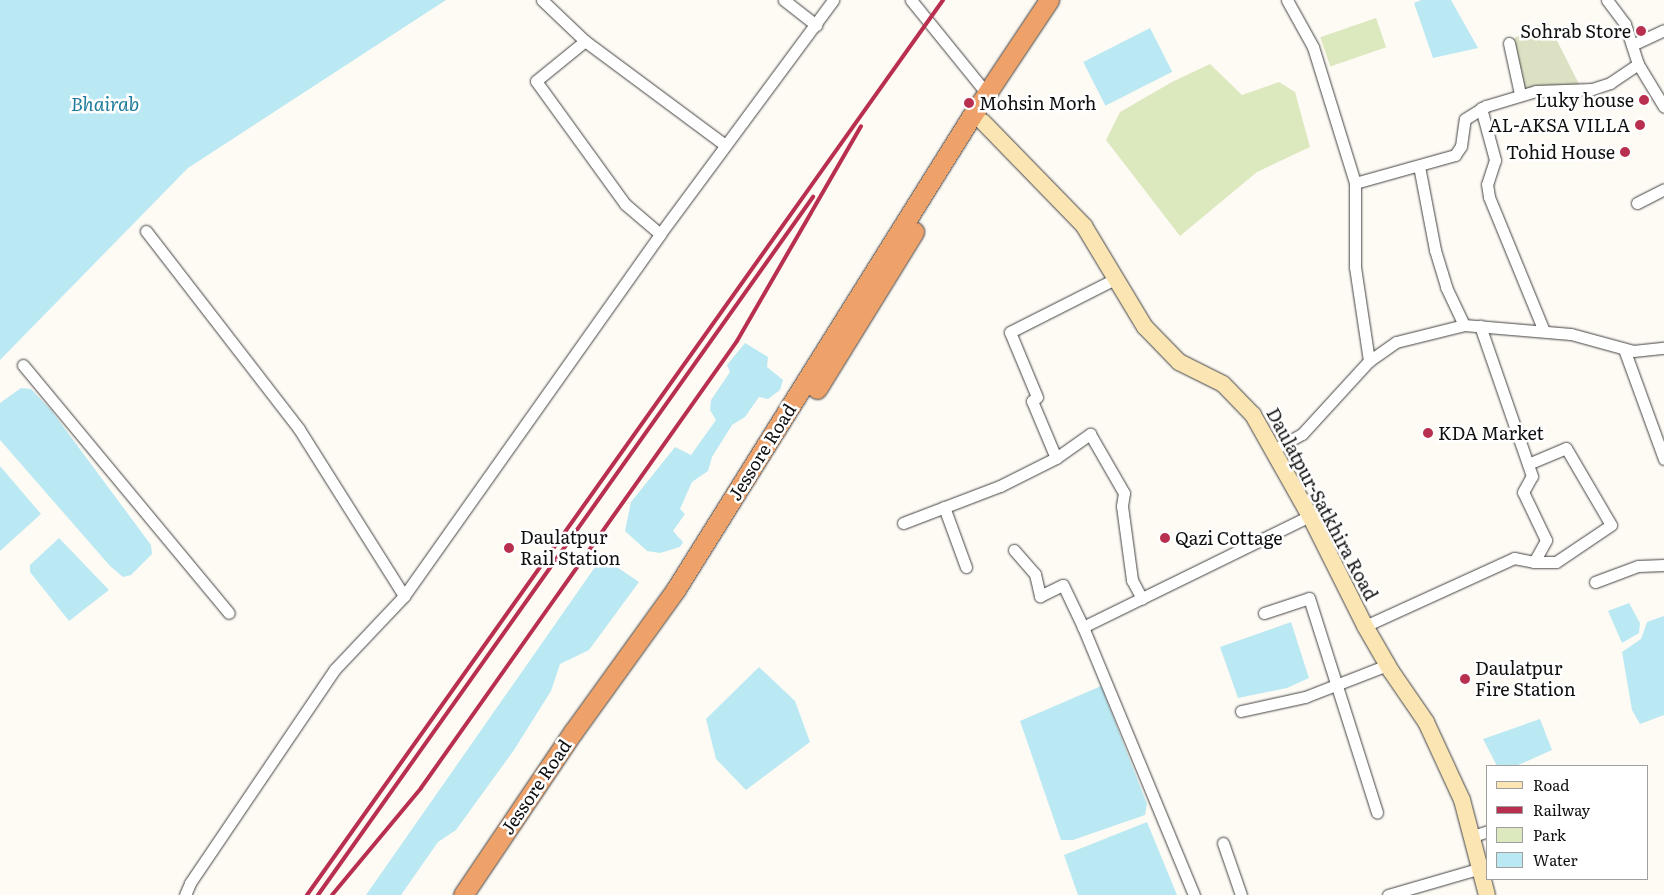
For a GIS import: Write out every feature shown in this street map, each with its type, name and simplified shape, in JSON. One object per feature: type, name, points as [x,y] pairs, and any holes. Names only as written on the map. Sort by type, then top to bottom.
[{"type":"highway","name":"Jessore Road","points":[[463,895],[573,732],[676,589],[987,94],[1049,0]]},
{"type":"highway","name":"Jessore Road","points":[[475,895],[731,523],[1060,0]]},
{"type":"main road","name":"Daulatpur-Satkhira Road","points":[[983,122],[1084,226],[1145,327],[1179,362],[1223,384],[1253,416],[1310,516],[1365,626],[1388,665],[1426,722],[1462,800],[1480,833],[1480,868],[1487,895]]},
{"type":"street","points":[[542,0],[585,41],[725,146]]},
{"type":"street","points":[[784,0],[816,25]]},
{"type":"street","points":[[185,895],[190,883],[334,669],[404,596],[660,234],[833,0]]},
{"type":"street","points":[[911,0],[987,94]]},
{"type":"street","points":[[1287,0],[1312,47],[1355,184],[1355,267],[1369,361]]},
{"type":"street","points":[[1607,0],[1624,24],[1638,64],[1664,107]]},
{"type":"street","points":[[1632,46],[1664,30]]},
{"type":"street","points":[[585,41],[536,81],[625,204],[660,234]]},
{"type":"street","points":[[1509,43],[1520,94]]},
{"type":"street","points":[[1355,184],[1455,155],[1461,146],[1466,119],[1481,108],[1520,94],[1592,89],[1610,83],[1638,64]]},
{"type":"street","points":[[1481,108],[1496,160],[1487,184],[1489,197],[1544,332]]},
{"type":"street","points":[[1419,166],[1435,250],[1446,287],[1464,325]]},
{"type":"street","points":[[1637,203],[1664,189]]},
{"type":"street","points":[[146,231],[299,429],[404,596]]},
{"type":"street","points":[[1056,458],[1032,400],[1037,397],[1010,332],[1117,278]]},
{"type":"street","points":[[1273,450],[1302,434],[1369,361],[1396,342],[1464,325],[1571,334],[1632,351],[1664,348]]},
{"type":"street","points":[[1480,326],[1532,476],[1523,492],[1546,540],[1534,562]]},
{"type":"street","points":[[1624,349],[1664,459]]},
{"type":"street","points":[[23,365],[229,613]]},
{"type":"street","points":[[903,523],[1000,486],[1056,458],[1090,434],[1124,493],[1122,506],[1132,580],[1142,600]]},
{"type":"street","points":[[1365,626],[1514,558],[1534,562],[1556,562],[1611,525],[1566,448],[1528,464]]},
{"type":"street","points":[[944,507],[966,567]]},
{"type":"street","points":[[1083,627],[1142,600],[1310,516]]},
{"type":"street","points":[[1014,550],[1024,557],[1035,574],[1040,596],[1063,585],[1083,627],[1194,895]]},
{"type":"street","points":[[1595,582],[1638,566],[1664,565]]},
{"type":"street","points":[[1264,613],[1309,598],[1377,812]]},
{"type":"street","points":[[1241,711],[1305,697],[1388,665]]},
{"type":"street","points":[[1223,843],[1241,895]]},
{"type":"street","points":[[1388,895],[1480,868]]},
{"type":"green space","points":[[1376,18],[1386,47],[1330,67],[1320,37]]},
{"type":"green space","points":[[1547,21],[1580,86],[1522,91],[1511,40]]},
{"type":"green space","points":[[1210,64],[1242,95],[1279,82],[1295,92],[1310,147],[1257,172],[1180,236],[1106,140],[1120,112],[1172,82]]},
{"type":"water","name":"Bhairab","points":[[0,0],[446,0],[188,168],[0,360]]},
{"type":"water","points":[[1421,0],[1451,0],[1478,48],[1433,58],[1414,3]]},
{"type":"water","points":[[1150,28],[1172,72],[1105,106],[1083,62]]},
{"type":"water","points":[[745,343],[768,357],[767,367],[783,380],[780,390],[768,399],[759,397],[745,417],[732,425],[712,457],[708,471],[692,482],[680,509],[685,514],[673,531],[683,542],[680,547],[660,553],[647,551],[625,531],[631,502],[675,447],[691,455],[716,420],[710,410],[711,400],[730,372],[727,365]]},
{"type":"water","points":[[21,388],[31,389],[51,410],[151,545],[152,554],[131,575],[123,577],[110,566],[0,440],[0,403]]},
{"type":"water","points":[[0,466],[41,514],[0,551]]},
{"type":"water","points":[[59,538],[109,590],[69,621],[30,572],[30,565]]},
{"type":"water","points":[[602,557],[639,582],[589,650],[560,664],[551,691],[514,750],[456,830],[438,842],[401,895],[366,895]]},
{"type":"water","points":[[1629,603],[1640,623],[1639,633],[1622,643],[1608,611]]},
{"type":"water","points":[[1664,616],[1664,715],[1640,724],[1632,710],[1622,652],[1641,639],[1647,622]]},
{"type":"water","points":[[1291,622],[1309,678],[1287,688],[1238,698],[1220,647]]},
{"type":"water","points":[[759,667],[795,701],[810,742],[746,790],[716,759],[706,719]]},
{"type":"water","points":[[1101,686],[1147,804],[1145,815],[1073,840],[1061,840],[1020,721]]},
{"type":"water","points":[[1540,719],[1552,750],[1518,765],[1496,765],[1483,739]]},
{"type":"water","points":[[1147,822],[1177,895],[1078,895],[1064,855]]},
{"type":"railway","points":[[307,895],[943,0]]},
{"type":"railway","points":[[332,895],[421,788],[737,341],[861,126]]},
{"type":"railway","points":[[318,895],[813,197]]},
{"type":"place","name":"Sohrab Store","points":[[1641,31]]},
{"type":"place","name":"Luky house","points":[[1644,100]]},
{"type":"place","name":"Mohsin Morh","points":[[969,103]]},
{"type":"place","name":"AL-AKSA VILLA","points":[[1640,125]]},
{"type":"place","name":"Tohid House","points":[[1625,152]]},
{"type":"place","name":"KDA Market","points":[[1428,433]]},
{"type":"place","name":"Qazi Cottage","points":[[1165,538]]},
{"type":"place","name":"Daulatpur Rail Station","points":[[509,548]]},
{"type":"place","name":"Daulatpur Fire Station","points":[[1465,679]]}]
